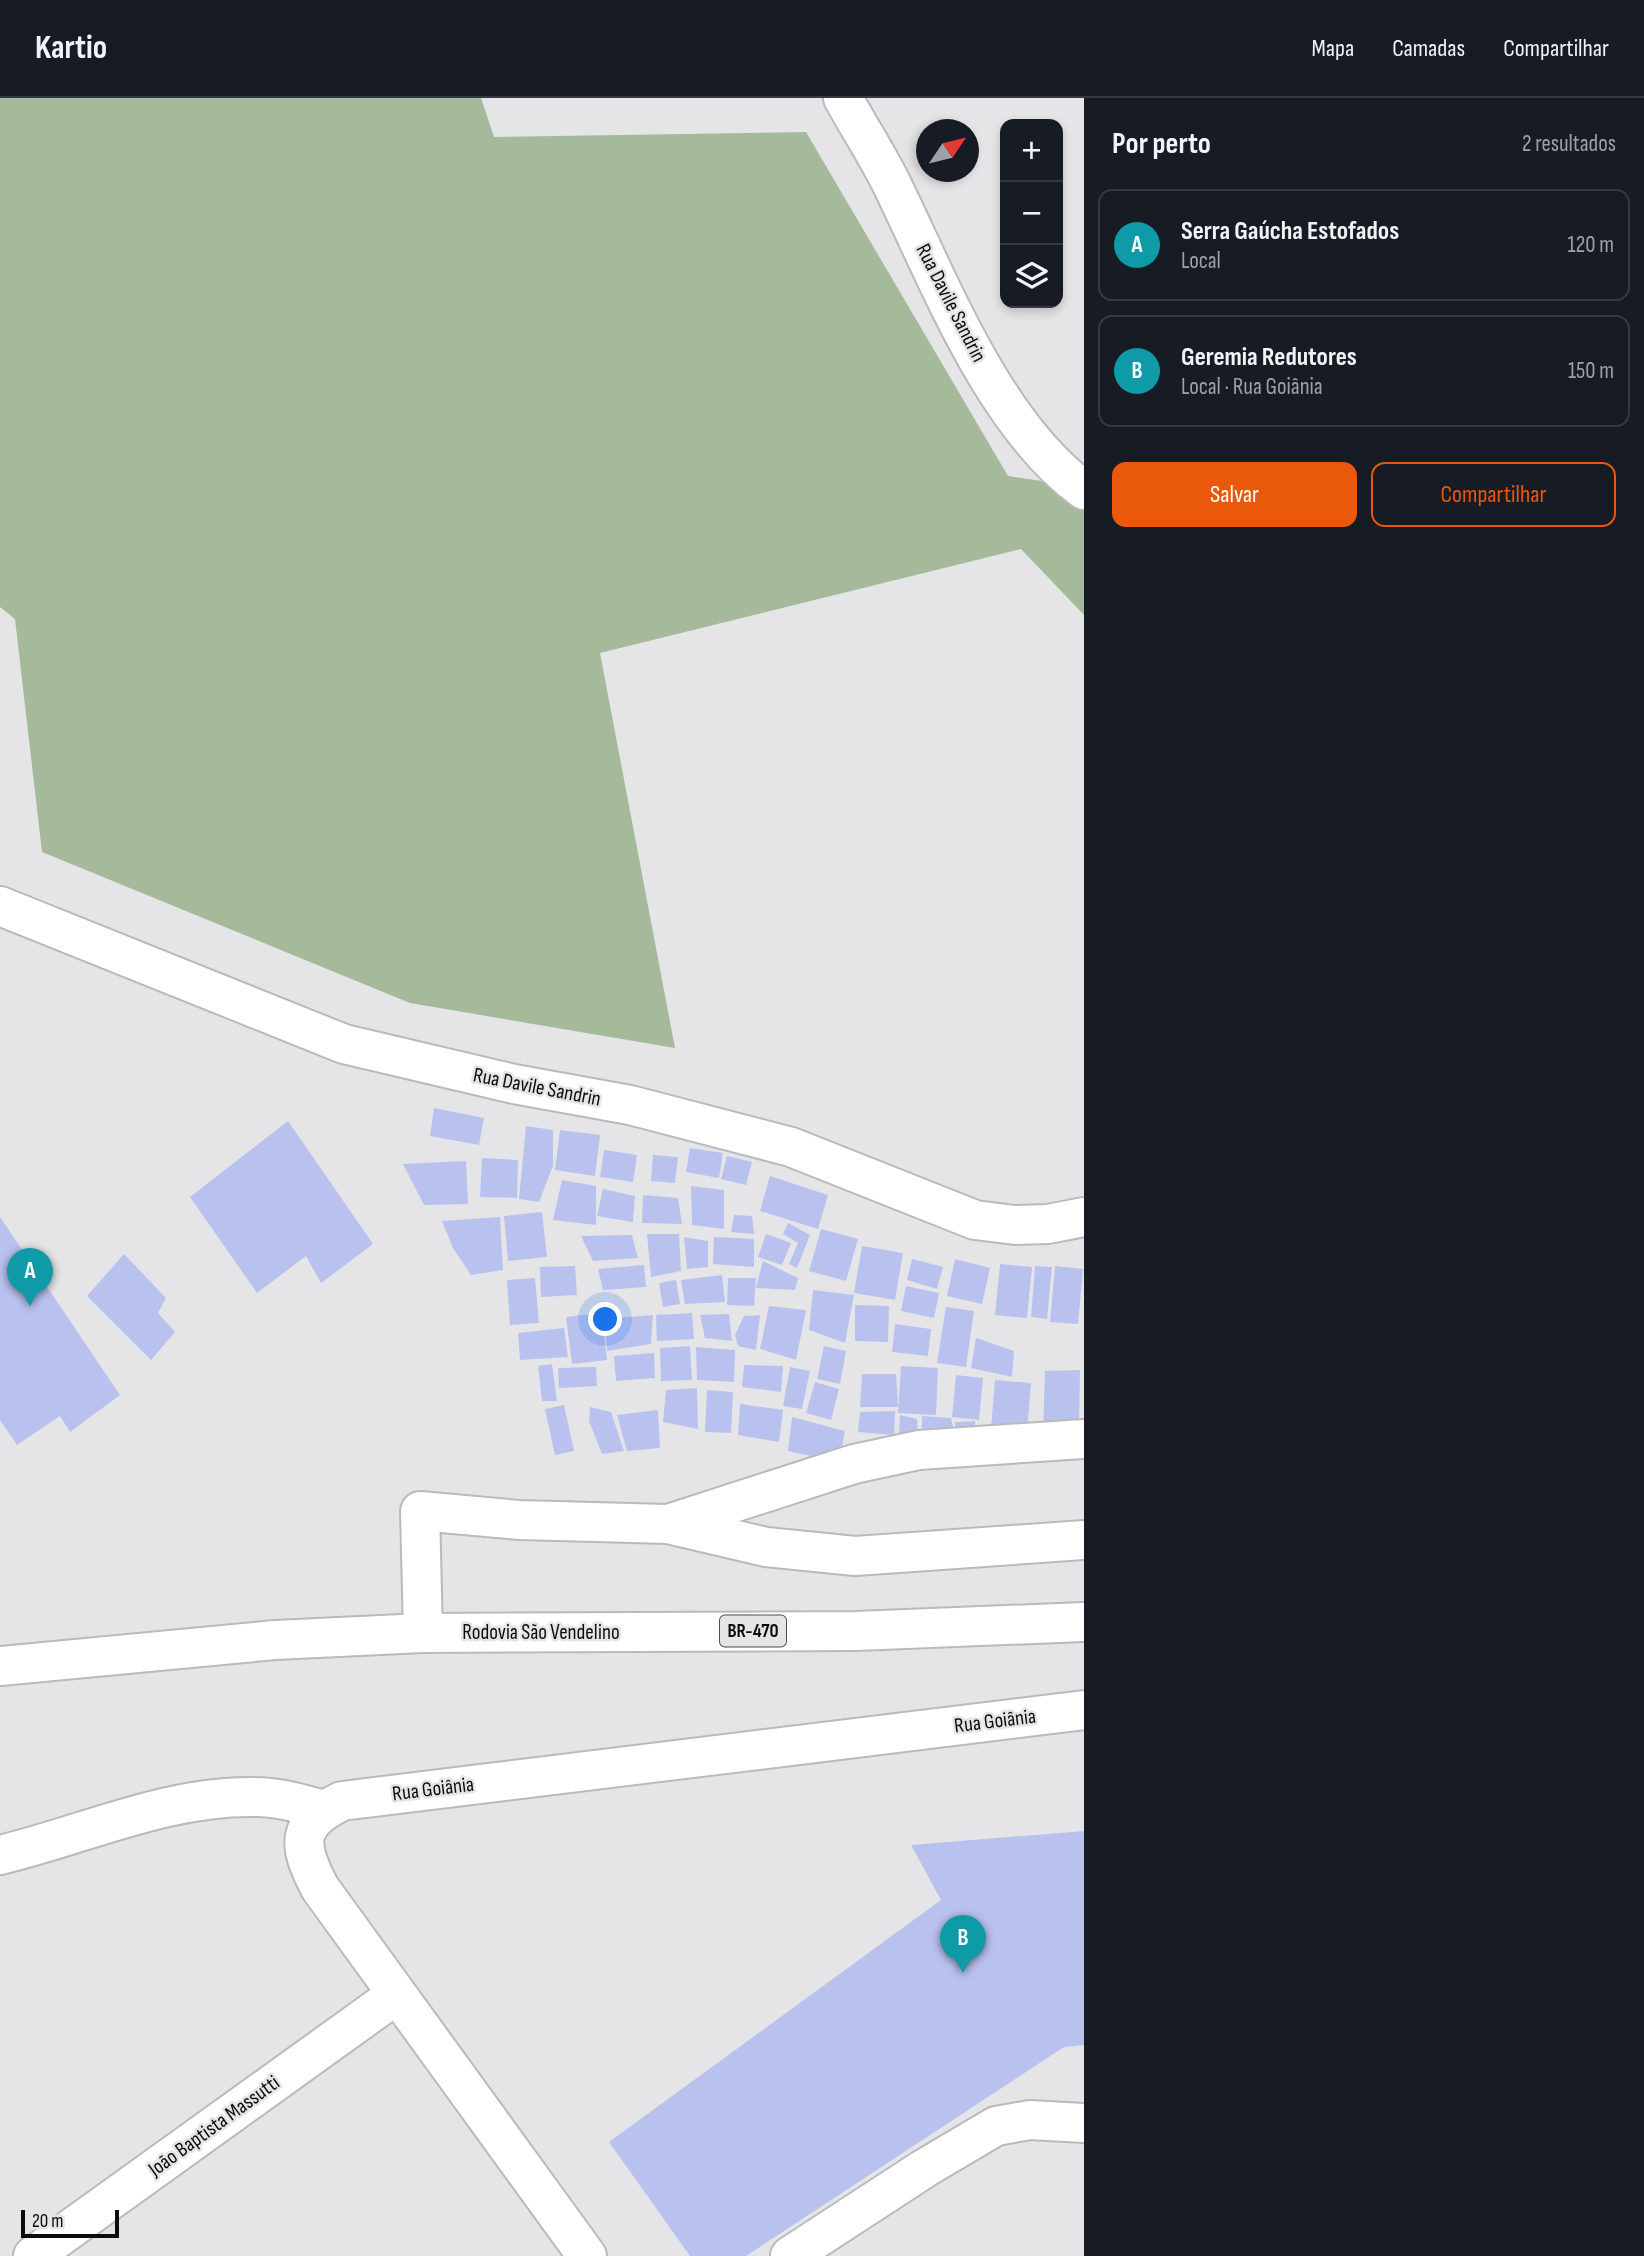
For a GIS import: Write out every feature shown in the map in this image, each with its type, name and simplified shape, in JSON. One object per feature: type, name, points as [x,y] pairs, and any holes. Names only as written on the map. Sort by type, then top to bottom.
[{"type":"main road","name":"Rua Davile Sandrin","points":[[843,98],[893,188],[975,354],[1027,431],[1084,490]]},
{"type":"main road","name":"Rua Davile Sandrin","points":[[0,906],[344,1044],[514,1084],[630,1105],[791,1147],[975,1220],[1026,1225],[1084,1217]]},
{"type":"main road","points":[[668,1524],[854,1464],[919,1450],[1084,1439]]},
{"type":"main road","points":[[423,1633],[420,1511],[519,1520],[668,1524],[766,1547],[855,1556],[1084,1540]]},
{"type":"main road","name":"Rodovia São Vendelino","points":[[0,1666],[275,1640],[423,1633],[856,1631],[1084,1622]]},
{"type":"main road","name":"Rua Goiânia","points":[[324,1810],[342,1801],[1084,1710]]},
{"type":"main road","points":[[0,1855],[138,1814],[204,1801],[255,1797],[286,1800],[324,1810]]},
{"type":"main road","points":[[324,1810],[310,1824],[301,1842],[306,1861],[320,1888],[587,2256]]},
{"type":"main road","name":"João Baptista Massutti","points":[[33,2256],[396,1995]]},
{"type":"main road","points":[[790,2256],[996,2126],[1030,2119],[1084,2123]]},
{"type":"green space","points":[[0,98],[481,98],[494,137],[806,132],[1008,476],[1084,487],[1084,615],[1021,549],[600,653],[675,1048],[410,1003],[42,852],[15,619],[0,607]]},
{"type":"building","points":[[434,1108],[484,1118],[479,1145],[430,1136]]},
{"type":"building","points":[[288,1121],[373,1244],[321,1283],[306,1256],[257,1293],[190,1197]]},
{"type":"building","points":[[526,1126],[553,1130],[553,1166],[539,1202],[519,1199]]},
{"type":"building","points":[[560,1130],[600,1135],[595,1176],[555,1170]]},
{"type":"building","points":[[690,1148],[723,1153],[719,1178],[686,1172]]},
{"type":"building","points":[[604,1150],[637,1155],[633,1182],[600,1177]]},
{"type":"building","points":[[653,1155],[678,1157],[675,1183],[651,1181]]},
{"type":"building","points":[[727,1156],[752,1162],[746,1185],[721,1179]]},
{"type":"building","points":[[482,1158],[518,1160],[517,1198],[480,1197]]},
{"type":"building","points":[[466,1161],[468,1204],[424,1205],[403,1164]]},
{"type":"building","points":[[770,1176],[828,1195],[818,1229],[760,1211]]},
{"type":"building","points":[[562,1180],[596,1186],[596,1225],[553,1220]]},
{"type":"building","points":[[691,1186],[724,1190],[724,1229],[692,1225]]},
{"type":"building","points":[[603,1189],[635,1196],[633,1222],[597,1216]]},
{"type":"building","points":[[643,1195],[678,1198],[682,1224],[642,1223]]},
{"type":"building","points":[[542,1212],[547,1257],[508,1261],[504,1216]]},
{"type":"building","points":[[734,1215],[752,1216],[754,1234],[731,1232]]},
{"type":"building","points":[[0,1217],[120,1395],[70,1432],[60,1416],[17,1445],[0,1420]]},
{"type":"building","points":[[500,1217],[503,1270],[471,1275],[453,1248],[442,1221]]},
{"type":"building","points":[[788,1223],[810,1235],[797,1268],[789,1264],[798,1243],[783,1234]]},
{"type":"building","points":[[821,1229],[858,1239],[846,1281],[809,1271]]},
{"type":"building","points":[[647,1234],[679,1234],[681,1271],[651,1277]]},
{"type":"building","points":[[766,1234],[791,1243],[782,1265],[758,1257]]},
{"type":"building","points":[[632,1235],[638,1258],[593,1261],[581,1236]]},
{"type":"building","points":[[684,1237],[708,1241],[708,1267],[687,1269]]},
{"type":"building","points":[[714,1237],[754,1239],[754,1267],[713,1264]]},
{"type":"building","points":[[862,1246],[903,1253],[895,1300],[854,1293]]},
{"type":"building","points":[[124,1254],[166,1298],[158,1313],[175,1332],[151,1360],[87,1296]]},
{"type":"building","points":[[912,1259],[943,1267],[937,1289],[907,1280]]},
{"type":"building","points":[[955,1259],[990,1268],[982,1304],[947,1296]]},
{"type":"building","points":[[763,1261],[798,1278],[795,1290],[756,1288]]},
{"type":"building","points":[[1000,1264],[1032,1267],[1027,1318],[995,1315]]},
{"type":"building","points":[[644,1265],[646,1287],[603,1290],[598,1269]]},
{"type":"building","points":[[575,1266],[577,1295],[541,1297],[540,1267]]},
{"type":"building","points":[[1035,1266],[1052,1267],[1047,1319],[1031,1317]]},
{"type":"building","points":[[1055,1266],[1083,1269],[1078,1324],[1050,1322]]},
{"type":"building","points":[[722,1275],[725,1302],[685,1304],[681,1280]]},
{"type":"building","points":[[535,1278],[539,1323],[510,1325],[507,1280]]},
{"type":"building","points":[[728,1278],[756,1278],[754,1306],[727,1305]]},
{"type":"building","points":[[676,1280],[680,1304],[663,1307],[659,1283]]},
{"type":"building","points":[[906,1286],[939,1293],[934,1318],[901,1311]]},
{"type":"building","points":[[813,1290],[854,1295],[845,1343],[809,1330]]},
{"type":"building","points":[[855,1305],[889,1306],[888,1342],[855,1341]]},
{"type":"building","points":[[769,1306],[806,1310],[796,1360],[760,1349]]},
{"type":"building","points":[[946,1307],[974,1311],[966,1367],[937,1363]]},
{"type":"building","points":[[601,1313],[607,1360],[572,1364],[566,1317]]},
{"type":"building","points":[[692,1313],[694,1339],[657,1341],[656,1315]]},
{"type":"building","points":[[729,1314],[732,1341],[705,1338],[700,1315]]},
{"type":"building","points":[[653,1315],[651,1344],[607,1351],[605,1319]]},
{"type":"building","points":[[760,1315],[756,1350],[738,1346],[735,1335],[744,1316]]},
{"type":"building","points":[[895,1324],[931,1329],[928,1356],[892,1352]]},
{"type":"building","points":[[564,1328],[568,1357],[520,1360],[518,1333]]},
{"type":"building","points":[[976,1338],[1014,1351],[1012,1377],[971,1368]]},
{"type":"building","points":[[690,1346],[692,1380],[661,1381],[660,1348]]},
{"type":"building","points":[[824,1346],[846,1351],[840,1384],[817,1379]]},
{"type":"building","points":[[696,1347],[735,1350],[734,1382],[697,1380]]},
{"type":"building","points":[[654,1353],[655,1378],[616,1381],[614,1356]]},
{"type":"building","points":[[552,1364],[557,1401],[542,1401],[538,1366]]},
{"type":"building","points":[[744,1365],[783,1366],[781,1392],[742,1387]]},
{"type":"building","points":[[901,1366],[938,1368],[936,1415],[898,1413]]},
{"type":"building","points":[[596,1367],[597,1386],[559,1388],[558,1368]]},
{"type":"building","points":[[790,1367],[810,1371],[802,1409],[783,1406]]},
{"type":"building","points":[[1080,1370],[1079,1425],[1043,1431],[1045,1371]]},
{"type":"building","points":[[862,1374],[896,1374],[898,1407],[860,1407]]},
{"type":"building","points":[[956,1375],[983,1378],[979,1420],[952,1417]]},
{"type":"building","points":[[995,1380],[1031,1383],[1027,1432],[991,1429]]},
{"type":"building","points":[[815,1382],[839,1389],[831,1420],[806,1413]]},
{"type":"building","points":[[697,1388],[698,1429],[663,1422],[666,1390]]},
{"type":"building","points":[[707,1390],[733,1392],[731,1433],[705,1432]]},
{"type":"building","points":[[740,1404],[783,1410],[779,1442],[738,1435]]},
{"type":"building","points":[[564,1405],[574,1451],[555,1455],[545,1409]]},
{"type":"building","points":[[590,1407],[611,1412],[624,1451],[602,1454],[589,1421]]},
{"type":"building","points":[[658,1410],[660,1448],[627,1451],[617,1415]]},
{"type":"building","points":[[895,1411],[894,1435],[858,1432],[860,1412]]},
{"type":"building","points":[[900,1415],[917,1419],[918,1434],[899,1435]]},
{"type":"building","points":[[922,1416],[951,1418],[955,1436],[922,1434]]},
{"type":"building","points":[[792,1417],[845,1431],[839,1462],[788,1451]]},
{"type":"building","points":[[975,1421],[975,1435],[956,1435],[955,1422]]},
{"type":"building","points":[[1084,1831],[1084,2045],[1064,2047],[746,2256],[690,2256],[609,2142],[941,1900],[911,1845]]},
{"type":"place","name":"Serra Gaúcha Estofados","points":[[30,1306]]},
{"type":"place","name":"Geremia Redutores","points":[[963,1973]]}]
